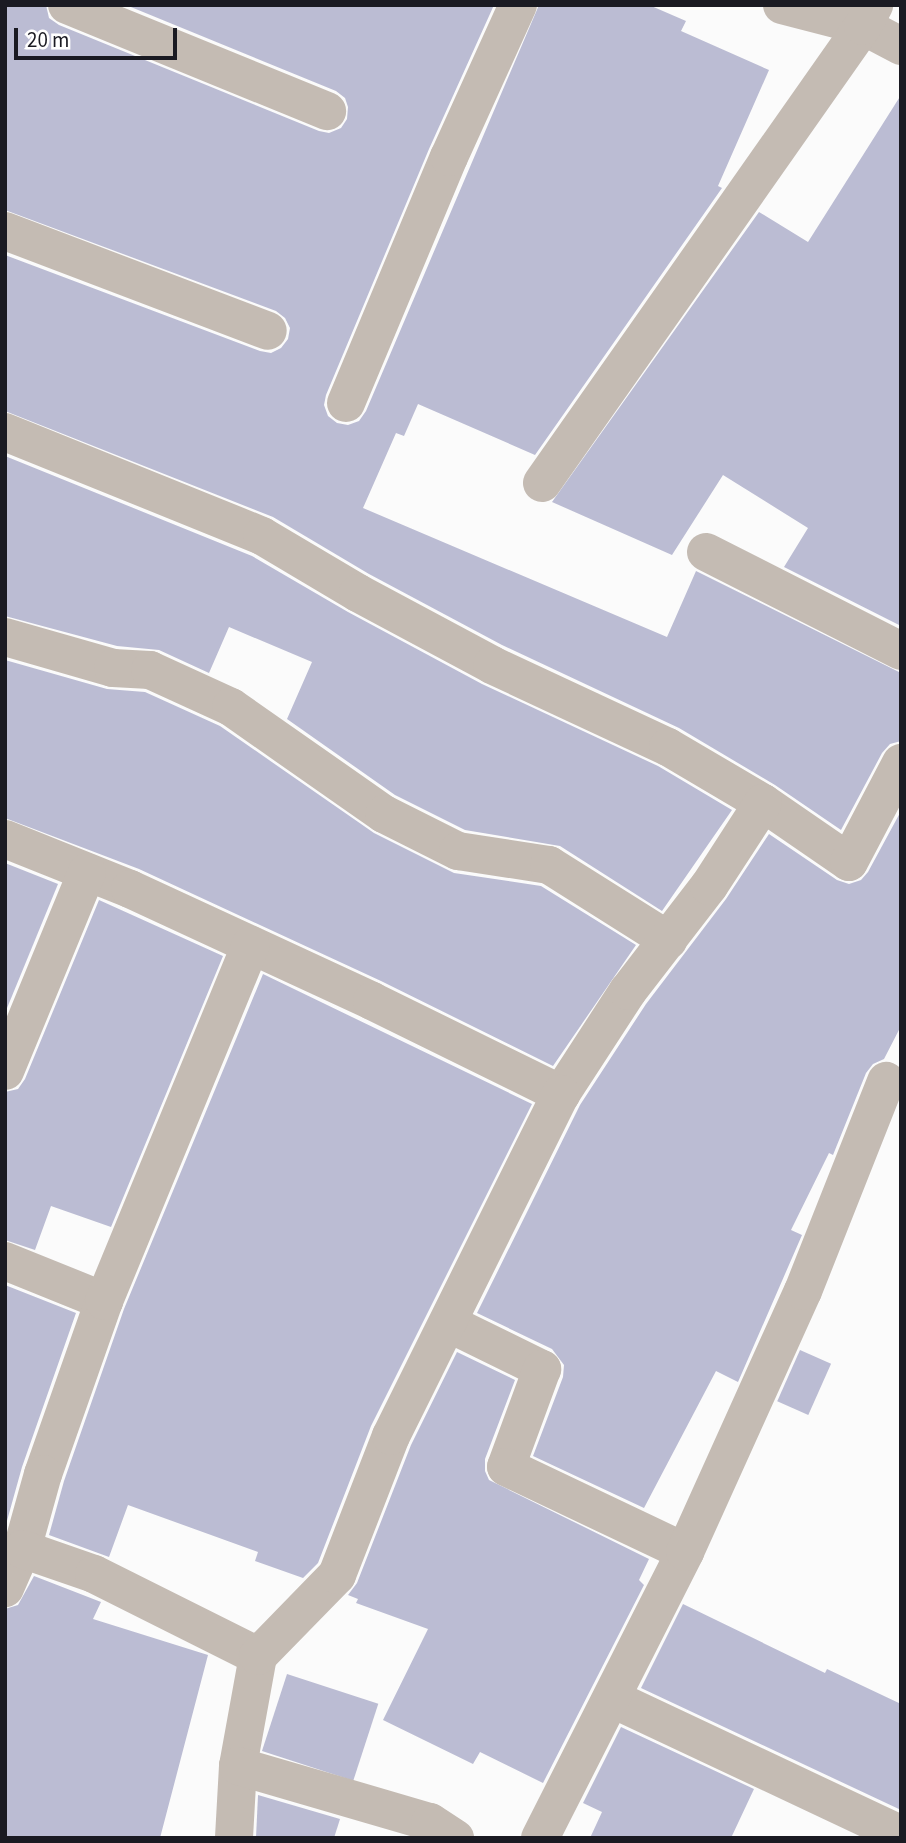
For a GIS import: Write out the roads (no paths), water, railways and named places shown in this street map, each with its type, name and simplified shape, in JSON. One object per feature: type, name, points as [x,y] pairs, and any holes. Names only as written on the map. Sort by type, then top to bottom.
[{"type":"street","points":[[67,5],[327,111]]},
{"type":"street","points":[[346,403],[449,157],[518,5]]},
{"type":"street","points":[[782,5],[868,16],[901,46]]},
{"type":"street","points":[[542,482],[868,16]]},
{"type":"street","points":[[5,231],[268,331]]},
{"type":"street","points":[[5,432],[262,536],[358,593],[492,665],[668,747],[763,803],[849,862],[901,763]]},
{"type":"street","points":[[706,552],[901,651]]},
{"type":"street","points":[[5,637],[113,668],[150,670],[196,691],[231,707],[384,814],[458,851],[549,865],[668,940]]},
{"type":"street","points":[[234,1838],[238,1766],[258,1656],[337,1575],[391,1436],[561,1094],[628,990],[709,886],[763,803]]},
{"type":"street","points":[[5,839],[251,945],[561,1094]]},
{"type":"street","points":[[5,1071],[86,872]]},
{"type":"street","points":[[5,1588],[22,1549],[43,1474],[104,1301],[251,945]]},
{"type":"street","points":[[540,1838],[613,1699],[685,1552],[803,1291],[886,1081]]},
{"type":"street","points":[[5,1261],[104,1301]]},
{"type":"street","points":[[447,1323],[542,1368],[506,1467],[685,1552]]},
{"type":"street","points":[[22,1549],[94,1574],[258,1656]]},
{"type":"street","points":[[613,1699],[893,1831]]},
{"type":"street","points":[[238,1766],[429,1822],[455,1838]]}]
